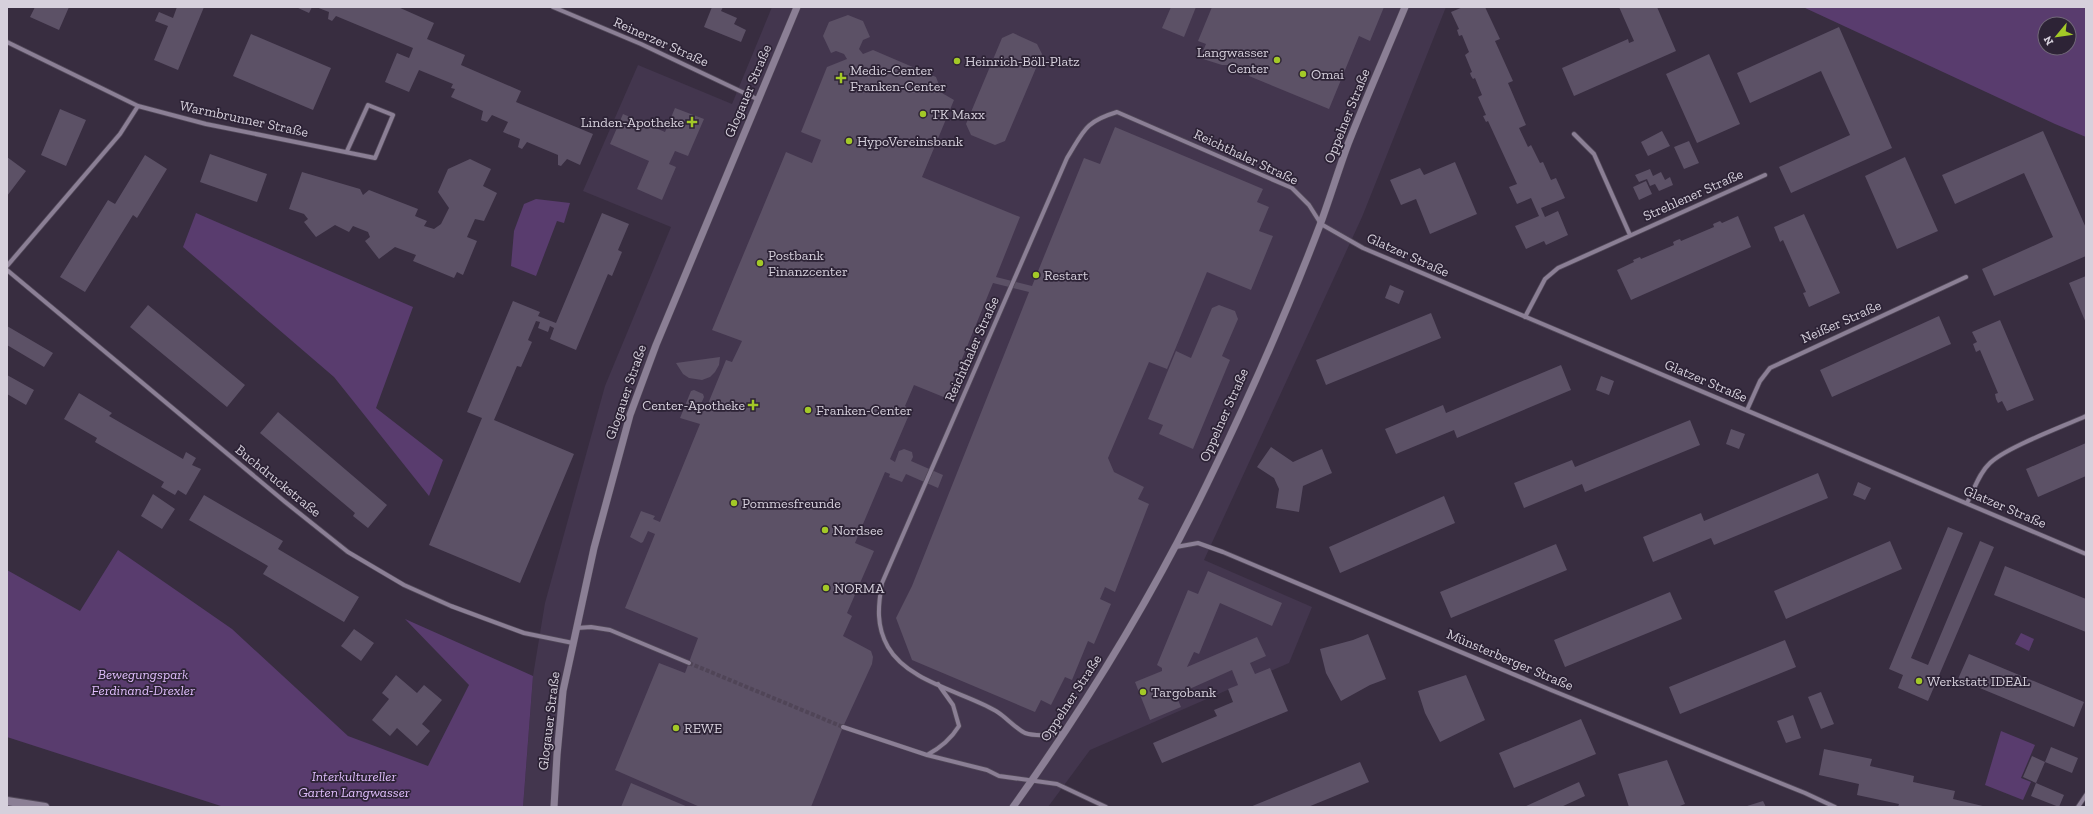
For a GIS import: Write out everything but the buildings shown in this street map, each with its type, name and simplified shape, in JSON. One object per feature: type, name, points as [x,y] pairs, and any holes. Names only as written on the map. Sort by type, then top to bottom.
[{"type":"main road","points":[[9,801],[20,807]]},
{"type":"main road","points":[[9,801],[44,807]]},
{"type":"street","name":"Reinerzer Straße","points":[[553,7],[641,44],[758,100]]},
{"type":"street","name":"Glogauer Straße","points":[[554,807],[560,710],[573,643],[608,492],[637,393],[797,7]]},
{"type":"street","name":"Oppelner Straße","points":[[1013,807],[1032,781],[1128,631],[1176,547],[1243,406],[1320,224],[1348,144],[1405,7]]},
{"type":"street","name":"Warmbrunner Straße","points":[[7,42],[138,106],[206,124],[347,151],[375,158],[393,115],[368,105],[347,151]]},
{"type":"street","points":[[7,266],[120,134],[138,106]]},
{"type":"street","name":"Reichthaler Straße","points":[[1064,732],[1050,735],[1024,732],[997,711],[907,669],[888,648],[880,629],[878,609],[882,583],[1067,158],[1088,125],[1102,117],[1117,112],[1292,188],[1309,205],[1320,224]]},
{"type":"street","name":"Strehlener Straße","points":[[1574,134],[1594,154],[1630,235]]},
{"type":"street","name":"Strehlener Straße","points":[[1525,317],[1545,279],[1558,268],[1765,175]]},
{"type":"street","name":"Glatzer Straße","points":[[1320,224],[1363,248],[2086,554]]},
{"type":"street","name":"Buchdruckstraße","points":[[7,270],[284,501],[348,552],[404,585],[451,606],[524,633],[573,643]]},
{"type":"street","name":"Neißer Straße","points":[[1747,410],[1760,381],[1770,368],[1966,277]]},
{"type":"street","points":[[1967,503],[1990,463],[2012,449],[2086,416]]},
{"type":"street","name":"Münsterberger Straße","points":[[1176,547],[1198,543],[1223,552],[1551,690],[1805,793],[1835,807]]},
{"type":"street","points":[[577,628],[591,627],[610,630],[689,663]]},
{"type":"street","points":[[927,756],[946,743],[959,726],[953,705],[938,684]]},
{"type":"street","points":[[843,727],[927,756],[976,766],[999,776],[1057,784],[1106,807]]},
{"type":"street","points":[[2078,807],[2086,795]]},
{"type":"shaded area","points":[[772,7],[1446,7],[1362,217],[1204,560],[1312,607],[1289,663],[1090,750],[1048,807],[523,807],[533,676],[545,603],[605,386],[671,227],[583,191],[638,65],[732,104]]},
{"type":"green space","points":[[1803,7],[2086,7],[2086,137],[2055,124]]},
{"type":"green space","points":[[536,199],[570,203],[564,223],[557,221],[536,276],[511,266],[514,231],[524,204]]},
{"type":"green space","points":[[196,213],[413,307],[376,408],[443,460],[429,496],[334,377],[183,247]]},
{"type":"green space","name":"Bewegungspark Ferdinand-Drexler","points":[[118,550],[232,629],[348,736],[428,766],[469,685],[405,619],[533,676],[523,807],[224,807],[7,737],[7,570],[80,611]]},
{"type":"green space","points":[[2021,633],[2034,639],[2029,651],[2015,644]]},
{"type":"green space","points":[[2001,731],[2035,745],[2021,778],[2031,782],[2023,800],[1985,785]]},
{"type":"tunnel","points":[[689,663],[843,727]]},
{"type":"place","name":"Langwasser Center","points":[[1277,60]]},
{"type":"place","name":"Heinrich-Böll-Platz","points":[[957,61]]},
{"type":"place","name":"Omai","points":[[1303,74]]},
{"type":"place","name":"Medic-Center Franken-Center","points":[[841,78]]},
{"type":"place","name":"TK Maxx","points":[[923,114]]},
{"type":"place","name":"Linden-Apotheke","points":[[692,122]]},
{"type":"place","name":"HypoVereinsbank","points":[[849,141]]},
{"type":"place","name":"Postbank Finanzcenter","points":[[760,263]]},
{"type":"place","name":"Restart","points":[[1036,275]]},
{"type":"place","name":"Center-Apotheke","points":[[753,405]]},
{"type":"place","name":"Franken-Center","points":[[808,410]]},
{"type":"place","name":"Pommesfreunde","points":[[734,503]]},
{"type":"place","name":"Nordsee","points":[[825,530]]},
{"type":"place","name":"NORMA","points":[[826,588]]},
{"type":"place","name":"Werkstatt IDEAL","points":[[1919,681]]},
{"type":"place","name":"Targobank","points":[[1143,692]]},
{"type":"place","name":"REWE","points":[[676,728]]},
{"type":"park label","name":"Interkultureller Garten Langwasser","points":[[354,784]]}]
